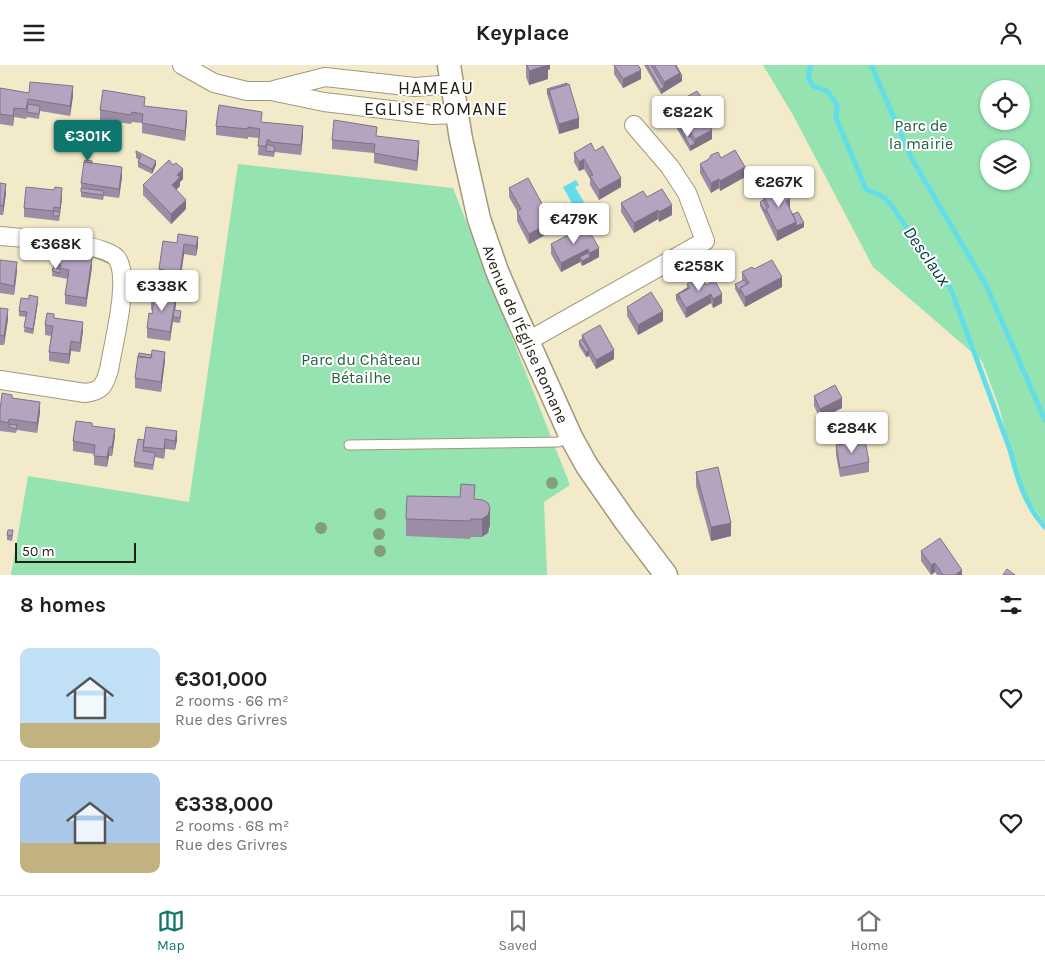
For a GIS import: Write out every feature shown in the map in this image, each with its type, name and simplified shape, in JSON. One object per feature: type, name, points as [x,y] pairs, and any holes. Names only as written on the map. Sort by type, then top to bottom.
[{"type":"street","points":[[182,65],[214,83],[247,91],[271,91],[324,102],[433,115],[456,114]]},
{"type":"street","points":[[271,91],[326,71],[415,87],[450,75]]},
{"type":"street","points":[[324,102],[323,89],[326,71]]},
{"type":"street","name":"Avenue de l'Église Romane","points":[[450,75],[472,193],[485,238],[512,306],[571,437],[587,466],[666,575]]},
{"type":"street","points":[[528,341],[705,241],[687,193],[670,167],[634,125]]},
{"type":"street","points":[[0,235],[105,250],[118,258],[123,272],[109,370],[105,382],[97,391],[85,393],[0,380]]},
{"type":"lane","points":[[349,445],[558,442],[571,437]]},
{"type":"green space","name":"Parc de la mairie","points":[[763,65],[1045,65],[1045,524],[1026,496],[1011,452],[999,407],[982,361],[873,267],[793,115]]},
{"type":"green space","name":"Parc du Château Bétailhe","points":[[238,164],[453,188],[570,485],[544,502],[547,575],[11,575],[28,476],[189,502]],"holes":[[[474,517],[489,522],[490,530],[485,536],[471,537],[470,539]]]},
{"type":"water","points":[[576,180],[579,185],[575,187],[584,202],[574,207],[563,187]]},
{"type":"building","points":[[527,65],[548,65],[529,71]]},
{"type":"building","points":[[614,65],[638,65],[641,70],[623,79]]},
{"type":"building","points":[[647,65],[651,65],[664,87],[661,89]]},
{"type":"building","points":[[654,65],[675,65],[680,73],[664,82]]},
{"type":"building","points":[[30,82],[73,86],[70,106],[28,99],[26,109],[14,108],[13,116],[0,114],[0,88],[29,93]]},
{"type":"building","points":[[567,83],[567,85],[549,90],[549,95],[547,89]]},
{"type":"building","points":[[569,84],[579,118],[559,124],[549,90]]},
{"type":"building","points":[[103,90],[145,97],[144,106],[187,111],[185,131],[142,123],[143,114],[132,112],[131,115],[100,110]]},
{"type":"building","points":[[697,91],[701,97],[695,101],[712,130],[695,139],[684,125],[681,126],[673,112],[687,105],[683,99]]},
{"type":"building","points":[[683,103],[684,106],[674,112],[672,109]]},
{"type":"building","points":[[28,104],[40,106],[39,114],[27,112]]},
{"type":"building","points":[[219,105],[262,112],[261,122],[303,126],[301,145],[270,142],[270,140],[267,140],[266,146],[258,146],[260,129],[216,126]]},
{"type":"building","points":[[334,120],[377,127],[376,136],[419,141],[417,161],[374,153],[375,144],[332,140]]},
{"type":"building","points":[[684,129],[688,137],[690,136],[695,144],[690,146],[681,131]]},
{"type":"building","points":[[591,143],[595,151],[603,146],[621,178],[599,190],[590,176],[593,175],[584,159],[579,162],[574,153]]},
{"type":"building","points":[[267,144],[275,147],[274,152],[266,151]]},
{"type":"building","points":[[735,150],[745,167],[720,181],[719,179],[711,183],[700,164],[718,152],[721,158]]},
{"type":"building","points":[[136,151],[156,161],[152,169],[138,162],[141,156]]},
{"type":"building","points":[[169,160],[173,165],[176,163],[183,169],[177,175],[180,177],[172,185],[186,200],[171,214],[143,185]]},
{"type":"building","points":[[84,162],[122,167],[119,189],[81,183]]},
{"type":"building","points":[[528,178],[546,211],[541,213],[547,224],[529,234],[517,212],[521,209],[509,188]]},
{"type":"building","points":[[0,183],[6,184],[3,206],[0,205]]},
{"type":"building","points":[[783,185],[790,199],[786,201],[796,222],[777,231],[766,209],[769,207],[763,195]]},
{"type":"building","points":[[26,187],[54,190],[55,187],[62,188],[60,208],[54,207],[53,211],[24,208]]},
{"type":"building","points":[[81,188],[104,191],[103,195],[81,192]]},
{"type":"building","points":[[662,189],[672,205],[634,223],[621,203],[643,191],[647,197]]},
{"type":"building","points":[[763,200],[767,208],[766,213],[760,202]]},
{"type":"building","points":[[54,211],[60,212],[59,216],[53,216]]},
{"type":"building","points":[[798,212],[804,223],[796,226],[793,214]]},
{"type":"building","points":[[588,229],[599,248],[590,253],[588,249],[561,263],[551,244],[578,230],[580,234]]},
{"type":"building","points":[[178,234],[198,237],[196,246],[184,244],[180,273],[159,269],[163,241],[177,243]]},
{"type":"building","points":[[55,250],[92,258],[86,298],[65,295],[69,270],[60,268],[61,265],[53,264]]},
{"type":"building","points":[[588,253],[590,257],[582,261],[580,257]]},
{"type":"building","points":[[0,260],[17,262],[14,286],[0,283]]},
{"type":"building","points":[[772,260],[782,277],[745,297],[740,288],[749,283],[742,272],[752,267],[754,269]]},
{"type":"building","points":[[53,268],[60,269],[60,273],[52,271]]},
{"type":"building","points":[[701,276],[706,285],[715,281],[722,294],[713,299],[711,294],[686,308],[678,294],[690,288],[687,284]]},
{"type":"building","points":[[744,280],[747,284],[740,288],[740,293],[735,284]]},
{"type":"building","points":[[152,291],[176,295],[170,332],[147,328],[149,313],[152,314],[154,301],[151,300]]},
{"type":"building","points":[[651,292],[663,311],[638,325],[627,307]]},
{"type":"building","points":[[29,295],[38,297],[33,329],[24,327],[27,312],[19,311],[21,298],[29,299]]},
{"type":"building","points":[[0,308],[8,309],[4,336],[0,335]]},
{"type":"building","points":[[174,310],[181,311],[180,318],[173,317]]},
{"type":"building","points":[[47,313],[54,314],[54,318],[83,322],[80,343],[71,341],[69,354],[49,352],[53,326],[45,325]]},
{"type":"building","points":[[600,325],[614,350],[596,360],[582,335]]},
{"type":"building","points":[[582,339],[589,351],[586,352],[579,341]]},
{"type":"building","points":[[152,350],[165,352],[161,382],[135,378],[138,356],[151,358]]},
{"type":"building","points":[[139,353],[152,355],[151,358],[138,357]]},
{"type":"building","points":[[835,385],[842,398],[820,409],[814,396]]},
{"type":"building","points":[[2,393],[12,395],[12,398],[40,402],[37,423],[9,419],[8,423],[0,421]]},
{"type":"building","points":[[76,421],[92,423],[92,426],[115,429],[112,447],[109,447],[107,457],[94,456],[95,445],[73,441]]},
{"type":"building","points":[[9,424],[17,425],[16,429],[9,427]]},
{"type":"building","points":[[146,427],[177,431],[175,441],[165,439],[164,449],[143,447]]},
{"type":"building","points":[[138,439],[144,440],[143,451],[155,453],[153,465],[134,462]]},
{"type":"building","points":[[865,440],[869,462],[840,468],[836,445]]},
{"type":"building","points":[[718,467],[731,523],[711,527],[696,472]]},
{"type":"building","points":[[461,484],[475,485],[474,499],[483,500],[488,503],[490,508],[488,515],[482,519],[471,519],[470,521],[406,519],[407,496],[460,497]]},
{"type":"building","points":[[8,530],[13,530],[12,536],[7,535]]},
{"type":"building","points":[[940,538],[962,570],[955,575],[943,575],[935,563],[931,565],[921,551]]},
{"type":"building","points":[[1007,569],[1015,575],[1003,575]]},
{"type":"waterway","name":"Desclaux","points":[[811,65],[808,77],[813,86],[827,91],[837,105],[836,118],[866,189],[885,198],[937,266],[950,287],[1010,450],[1023,491],[1032,510],[1045,527]]},
{"type":"waterway","points":[[871,65],[912,159],[986,285],[1045,420]]},
{"type":"district","name":"HAMEAU EGLISE ROMANE","points":[[436,98]]}]
